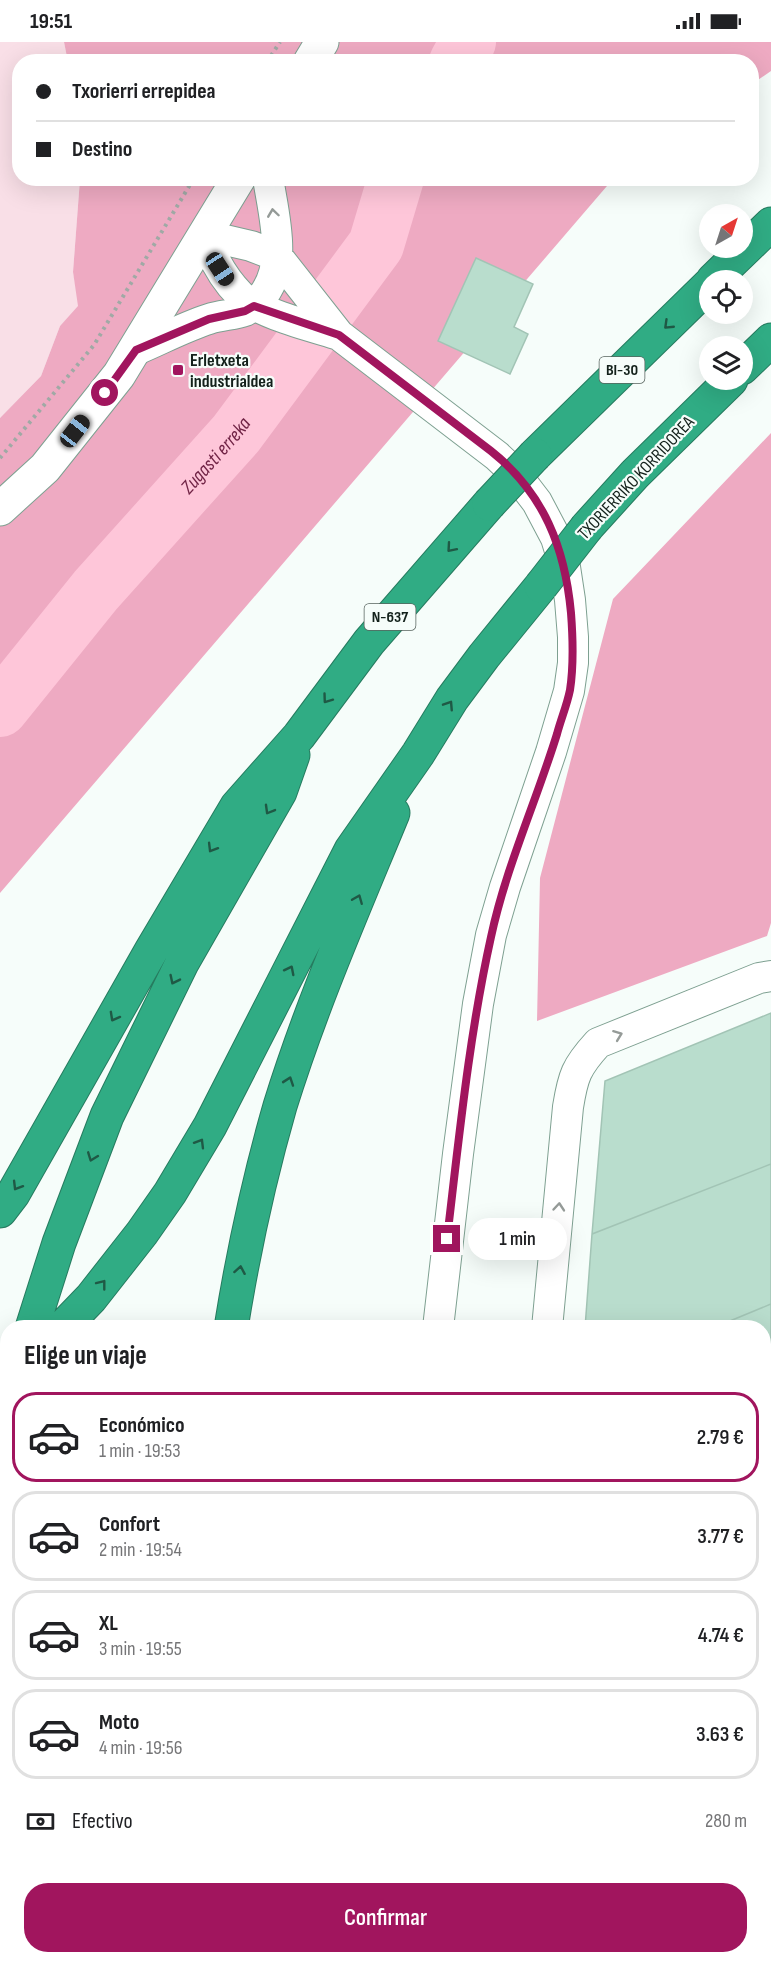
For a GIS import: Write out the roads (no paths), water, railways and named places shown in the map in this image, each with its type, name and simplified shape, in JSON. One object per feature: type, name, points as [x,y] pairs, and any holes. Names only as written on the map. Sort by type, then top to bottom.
[{"type":"highway","points":[[724,270],[771,224]]},
{"type":"highway","name":"BI-30","points":[[535,455],[699,295]]},
{"type":"highway","points":[[753,357],[771,340]]},
{"type":"highway","name":"TXORIERRIKO KORRIDOREA","points":[[418,754],[452,699],[587,527],[636,474],[721,390]]},
{"type":"highway","name":"N-637","points":[[299,736],[369,642],[489,504],[535,455]]},
{"type":"highway","points":[[0,1210],[13,1194],[151,951],[237,806],[299,736]]},
{"type":"highway","points":[[35,1320],[59,1243],[107,1116],[182,963],[280,792],[299,736]]},
{"type":"highway","points":[[70,1320],[91,1298],[170,1193],[210,1126],[351,850],[418,754]]},
{"type":"highway","points":[[232,1320],[241,1263],[281,1105],[325,977],[418,754]]},
{"type":"main road","points":[[0,509],[45,468],[119,375],[234,186]]},
{"type":"street","points":[[136,350],[209,319],[258,307],[282,261],[269,186]]},
{"type":"street","points":[[204,235],[252,246],[282,261],[339,335],[491,451],[514,472],[537,502],[556,538],[565,567],[573,646],[570,691],[491,935],[478,1004],[439,1320]]},
{"type":"street","points":[[204,235],[213,258],[240,296],[258,307],[339,335]]},
{"type":"street","points":[[548,1320],[568,1107],[573,1078],[582,1060],[598,1043],[759,978],[771,976]]},
{"type":"waterway","name":"Zugasti erreka","points":[[461,54],[468,42]]},
{"type":"waterway","name":"Zugasti erreka","points":[[0,709],[96,590],[236,434],[376,245],[394,186]]},
{"type":"place","name":"Erletxeta industrialdea","points":[[178,370]]}]
